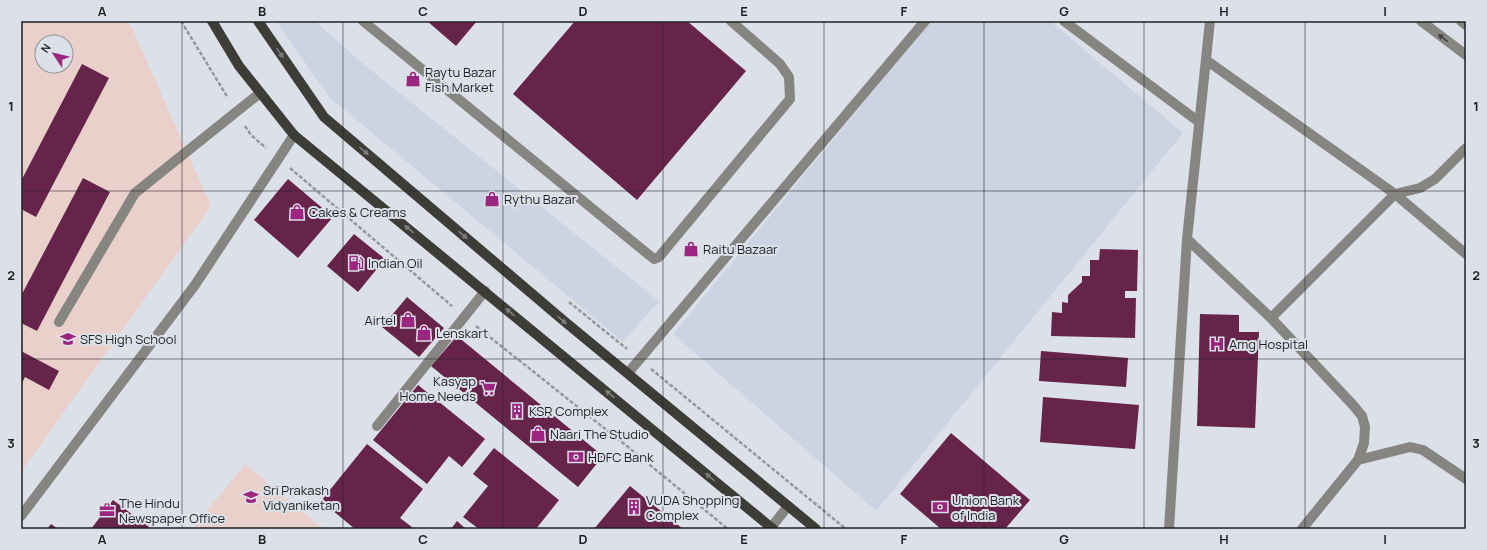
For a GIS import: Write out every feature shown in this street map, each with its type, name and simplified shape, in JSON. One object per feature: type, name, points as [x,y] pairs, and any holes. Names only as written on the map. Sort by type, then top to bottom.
[{"type":"main road","points":[[212,21],[239,66],[294,135],[771,528]]},
{"type":"main road","points":[[258,21],[324,117],[564,321],[816,529]]},
{"type":"street","points":[[363,21],[654,259],[659,257],[790,99],[789,77],[780,64],[731,21]]},
{"type":"street","points":[[628,373],[925,21]]},
{"type":"street","points":[[1064,21],[1199,122]]},
{"type":"street","points":[[1169,529],[1187,239],[1210,21]]},
{"type":"street","points":[[1420,21],[1466,55]]},
{"type":"street","points":[[1461,21],[1466,24]]},
{"type":"street","points":[[1206,60],[1395,194],[1466,254]]},
{"type":"street","points":[[59,322],[135,193],[260,93]]},
{"type":"street","points":[[21,516],[195,284],[294,135]]},
{"type":"street","points":[[1271,318],[1395,194],[1420,188],[1436,179],[1466,148]]},
{"type":"street","points":[[1187,239],[1271,318],[1362,416],[1365,432],[1364,443],[1358,460],[1302,529]]},
{"type":"street","points":[[376,426],[485,291]]},
{"type":"street","points":[[1358,460],[1410,447],[1423,450],[1466,479]]},
{"type":"street","points":[[771,528],[788,506]]},
{"type":"path","points":[[181,21],[251,135],[464,316],[728,529]]},
{"type":"path","points":[[566,299],[846,529]]},
{"type":"shaded area","name":"SFS High School","points":[[21,21],[129,21],[211,206],[21,472]]},
{"type":"shaded area","name":"Rythu Bazar","points":[[276,21],[315,21],[361,62],[659,301],[623,342],[329,97]]},
{"type":"shaded area","points":[[931,21],[1050,21],[1183,133],[876,511],[673,334]]},
{"type":"shaded area","name":"Sri Prakash Vidyaniketan","points":[[245,464],[323,529],[192,529]]},
{"type":"building","points":[[427,21],[477,21],[456,46]]},
{"type":"building","points":[[575,21],[687,21],[746,71],[637,200],[513,94]]},
{"type":"building","points":[[82,64],[109,78],[36,217],[21,209],[21,181]]},
{"type":"building","points":[[83,178],[110,192],[37,331],[21,323],[21,296]]},
{"type":"building","points":[[288,179],[333,217],[298,258],[254,220]]},
{"type":"building","points":[[354,234],[385,259],[358,292],[327,266]]},
{"type":"building","points":[[1100,249],[1138,250],[1137,291],[1125,291],[1125,298],[1136,298],[1135,338],[1051,336],[1052,312],[1062,313],[1062,302],[1068,303],[1068,295],[1082,282],[1082,276],[1090,276],[1090,260],[1099,260]]},
{"type":"building","points":[[407,297],[444,328],[419,357],[382,327]]},
{"type":"building","points":[[1200,314],[1239,315],[1239,332],[1259,332],[1255,428],[1197,426]]},
{"type":"building","name":"KSR Complex","points":[[457,336],[603,456],[578,487],[431,366]]},
{"type":"building","points":[[21,351],[59,371],[49,390],[25,377],[21,385]]},
{"type":"building","points":[[1041,351],[1128,358],[1126,387],[1039,381]]},
{"type":"building","points":[[418,385],[485,439],[462,467],[449,456],[427,484],[373,440]]},
{"type":"building","points":[[1043,397],[1139,405],[1135,449],[1040,442]]},
{"type":"building","points":[[951,433],[1030,500],[1005,529],[941,529],[900,494]]},
{"type":"building","points":[[367,444],[423,489],[400,518],[412,527],[410,529],[355,529],[321,501]]},
{"type":"building","points":[[494,448],[559,500],[536,529],[479,529],[463,517],[488,486],[473,474]]},
{"type":"building","name":"VUDA Shopping Complex","points":[[630,486],[683,529],[594,529]]},
{"type":"building","points":[[113,500],[149,527],[148,529],[91,529]]},
{"type":"building","points":[[457,521],[466,529],[451,529]]},
{"type":"building","points":[[51,524],[58,529],[47,529]]},
{"type":"place","name":"Raytu Bazar Fish Market","points":[[413,79]]},
{"type":"place","name":"Rythu Bazar","points":[[492,199]]},
{"type":"place","name":"Cakes & Creams","points":[[297,212]]},
{"type":"place","name":"Raitu Bazaar","points":[[691,249]]},
{"type":"place","name":"Indian Oil","points":[[356,263]]},
{"type":"place","name":"Airtel","points":[[408,320]]},
{"type":"place","name":"Lenskart","points":[[424,333]]},
{"type":"place","name":"SFS High School","points":[[68,339]]},
{"type":"place","name":"Amg Hospital","points":[[1217,344]]},
{"type":"place","name":"Kasyap Home Needs","points":[[488,388]]},
{"type":"place","name":"KSR Complex","points":[[517,411]]},
{"type":"place","name":"Naari The Studio","points":[[538,434]]},
{"type":"place","name":"HDFC Bank","points":[[576,457]]},
{"type":"place","name":"Sri Prakash Vidyaniketan","points":[[251,497]]},
{"type":"place","name":"VUDA Shopping Complex","points":[[634,507]]},
{"type":"place","name":"Union Bank of India","points":[[940,507]]},
{"type":"place","name":"The Hindu Newspaper Office","points":[[107,510]]}]
